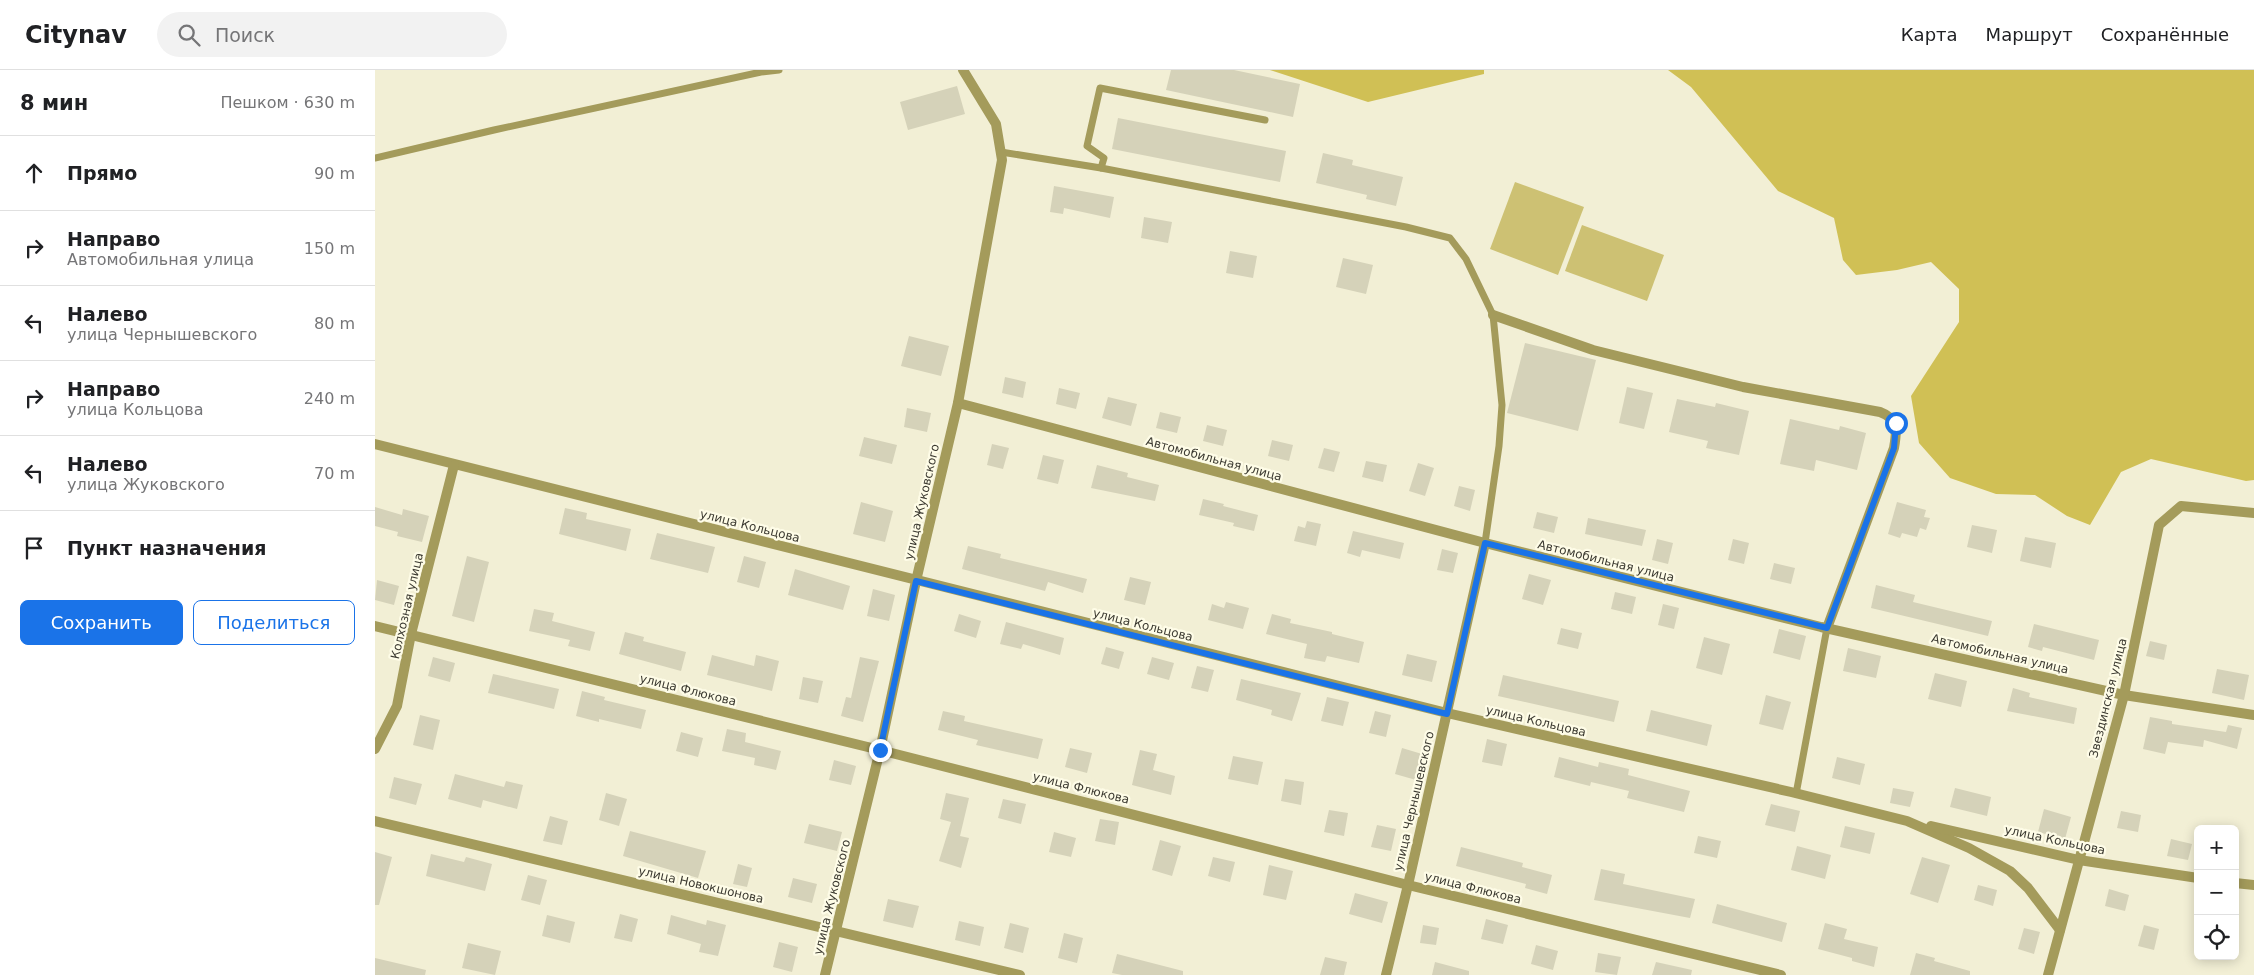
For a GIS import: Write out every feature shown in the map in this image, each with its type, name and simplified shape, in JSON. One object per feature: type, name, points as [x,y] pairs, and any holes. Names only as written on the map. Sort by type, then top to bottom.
[{"type":"street","name":"улица Жуковского","points":[[825,975],[880,750],[916,581],[958,403],[1002,160],[996,124],[963,70]]},
{"type":"street","points":[[1493,315],[1593,350],[1743,387],[1880,412],[1892,418],[1896,423],[1894,448],[1827,628]]},
{"type":"street","name":"Автомобильная улица","points":[[958,403],[1485,543],[1827,628],[2124,695],[2254,715]]},
{"type":"street","name":"улица Кольцова","points":[[375,444],[1447,714],[2079,860],[2194,877]]},
{"type":"street","name":"Колхозная улица","points":[[375,749],[397,706],[411,634],[454,465]]},
{"type":"street","name":"Звездинская улица","points":[[2048,975],[2124,695],[2159,525],[2181,506],[2254,513]]},
{"type":"street","name":"улица Чернышевского","points":[[1385,975],[1408,885],[1485,543]]},
{"type":"street","name":"улица Флюкова","points":[[375,626],[880,750],[1408,885],[1781,975]]},
{"type":"street","name":"улица Новокшонова","points":[[375,821],[1020,975]]},
{"type":"street","name":"улица Кольцова","points":[[1907,821],[1969,848],[2010,871],[2028,888],[2060,930]]},
{"type":"street","points":[[2239,883],[2254,885]]},
{"type":"lane","points":[[375,158],[494,130],[761,72],[779,70]]},
{"type":"lane","points":[[1101,168],[1103,158],[1087,146],[1100,88],[1265,120]]},
{"type":"lane","points":[[1001,152],[1101,168],[1450,238],[1466,259],[1493,315],[1501,405],[1499,446],[1485,543]]},
{"type":"lane","points":[[1796,794],[1827,628]]},
{"type":"shaded area","points":[[1270,70],[1484,70],[1484,74],[1368,102]]},
{"type":"shaded area","points":[[1668,70],[2254,70],[2254,480],[2246,481],[2151,459],[2121,472],[2090,525],[2067,516],[2035,495],[1996,494],[1950,478],[1919,443],[1911,396],[1959,322],[1959,289],[1931,262],[1897,270],[1856,275],[1843,260],[1834,218],[1778,191],[1691,87]]},
{"type":"shaded area","points":[[1515,182],[1584,207],[1558,275],[1490,249]]},
{"type":"shaded area","points":[[1582,225],[1664,255],[1647,301],[1565,271]]},
{"type":"building","points":[[1171,70],[1234,70],[1300,84],[1293,117],[1166,90]]},
{"type":"building","points":[[957,86],[965,114],[908,130],[900,102]]},
{"type":"building","points":[[1118,118],[1286,151],[1280,182],[1112,149]]},
{"type":"building","points":[[1323,153],[1353,160],[1352,165],[1403,177],[1396,206],[1366,199],[1367,195],[1316,183]]},
{"type":"building","points":[[1054,186],[1114,197],[1110,218],[1064,208],[1063,214],[1050,212]]},
{"type":"building","points":[[1144,217],[1172,222],[1168,243],[1141,238]]},
{"type":"building","points":[[1230,251],[1257,256],[1253,278],[1226,273]]},
{"type":"building","points":[[1343,258],[1373,265],[1366,294],[1336,287]]},
{"type":"building","points":[[909,336],[949,346],[941,376],[901,366]]},
{"type":"building","points":[[1525,343],[1596,360],[1578,431],[1507,413]]},
{"type":"building","points":[[1005,377],[1026,382],[1023,398],[1002,393]]},
{"type":"building","points":[[1627,387],[1653,393],[1644,429],[1619,423]]},
{"type":"building","points":[[1059,388],[1080,393],[1076,409],[1056,404]]},
{"type":"building","points":[[1108,397],[1137,404],[1131,426],[1102,418]]},
{"type":"building","points":[[1677,399],[1715,407],[1716,403],[1749,411],[1739,455],[1706,448],[1708,441],[1669,432]]},
{"type":"building","points":[[907,408],[931,413],[927,432],[904,427]]},
{"type":"building","points":[[1160,412],[1181,417],[1177,433],[1156,428]]},
{"type":"building","points":[[1790,419],[1839,430],[1840,426],[1866,433],[1857,470],[1816,460],[1814,471],[1780,464]]},
{"type":"building","points":[[1207,425],[1227,430],[1223,446],[1203,441]]},
{"type":"building","points":[[864,437],[897,445],[892,464],[859,456]]},
{"type":"building","points":[[1272,440],[1293,445],[1289,461],[1268,456]]},
{"type":"building","points":[[992,444],[1009,448],[1003,469],[987,465]]},
{"type":"building","points":[[1324,448],[1340,452],[1334,472],[1318,468]]},
{"type":"building","points":[[1043,455],[1064,460],[1058,484],[1037,479]]},
{"type":"building","points":[[1366,461],[1387,465],[1383,482],[1362,477]]},
{"type":"building","points":[[1418,463],[1434,468],[1425,496],[1409,491]]},
{"type":"building","points":[[1097,465],[1128,473],[1127,477],[1159,485],[1155,501],[1091,488]]},
{"type":"building","points":[[1459,486],[1475,490],[1470,511],[1454,506]]},
{"type":"building","points":[[1203,499],[1258,515],[1254,531],[1233,526],[1234,523],[1199,515]]},
{"type":"building","points":[[861,502],[893,511],[885,542],[853,534]]},
{"type":"building","points":[[1897,502],[1926,510],[1924,517],[1930,518],[1926,530],[1920,528],[1917,537],[1902,533],[1900,538],[1888,534]]},
{"type":"building","points":[[375,507],[402,515],[403,509],[429,516],[422,542],[397,536],[398,532],[375,526]]},
{"type":"building","points":[[565,508],[587,513],[586,519],[631,529],[626,551],[559,534]]},
{"type":"building","points":[[1537,512],[1558,517],[1554,533],[1533,528]]},
{"type":"building","points":[[1588,518],[1646,530],[1642,546],[1585,534]]},
{"type":"building","points":[[1307,521],[1321,524],[1316,546],[1294,541],[1298,526],[1305,528]]},
{"type":"building","points":[[1972,525],[1997,530],[1992,553],[1967,547]]},
{"type":"building","points":[[1353,531],[1404,543],[1400,559],[1362,550],[1360,557],[1347,553]]},
{"type":"building","points":[[657,533],[715,547],[708,573],[650,559]]},
{"type":"building","points":[[2025,537],[2056,543],[2051,568],[2020,561]]},
{"type":"building","points":[[1657,539],[1673,543],[1668,564],[1652,560]]},
{"type":"building","points":[[1733,539],[1749,543],[1744,564],[1728,560]]},
{"type":"building","points":[[968,546],[1001,554],[1000,558],[1087,579],[1083,593],[1048,582],[1045,591],[962,569]]},
{"type":"building","points":[[1442,549],[1458,553],[1453,573],[1437,570]]},
{"type":"building","points":[[467,556],[489,562],[474,622],[452,616]]},
{"type":"building","points":[[744,556],[766,562],[759,588],[737,582]]},
{"type":"building","points":[[1774,563],[1795,568],[1791,584],[1770,579]]},
{"type":"building","points":[[795,569],[850,586],[843,610],[788,595]]},
{"type":"building","points":[[1529,574],[1551,580],[1543,605],[1522,599]]},
{"type":"building","points":[[1130,577],[1151,582],[1145,605],[1124,600]]},
{"type":"building","points":[[377,580],[399,586],[394,605],[375,600]]},
{"type":"building","points":[[1876,585],[1915,595],[1913,602],[1992,621],[1988,636],[1871,608]]},
{"type":"building","points":[[873,589],[895,595],[889,621],[867,616]]},
{"type":"building","points":[[1615,592],[1636,597],[1632,614],[1611,609]]},
{"type":"building","points":[[1226,602],[1249,608],[1243,629],[1208,620],[1212,604],[1224,608]]},
{"type":"building","points":[[1663,604],[1679,608],[1674,629],[1658,625]]},
{"type":"building","points":[[534,609],[554,613],[552,621],[595,632],[590,651],[568,646],[570,640],[529,631]]},
{"type":"building","points":[[959,614],[981,621],[976,638],[954,631]]},
{"type":"building","points":[[1272,614],[1291,619],[1290,623],[1332,632],[1332,634],[1364,642],[1359,663],[1327,656],[1325,662],[1304,658],[1307,644],[1266,634]]},
{"type":"building","points":[[1006,622],[1064,638],[1060,655],[1023,644],[1021,649],[1000,644]]},
{"type":"building","points":[[2034,624],[2099,640],[2094,660],[2043,647],[2042,651],[2028,647]]},
{"type":"building","points":[[1561,628],[1582,633],[1578,649],[1557,644]]},
{"type":"building","points":[[1779,629],[1806,636],[1800,660],[1773,653]]},
{"type":"building","points":[[625,632],[644,637],[643,641],[686,652],[681,671],[619,654]]},
{"type":"building","points":[[1704,637],[1730,644],[1722,675],[1696,668]]},
{"type":"building","points":[[2150,641],[2167,645],[2164,660],[2146,656]]},
{"type":"building","points":[[1106,647],[1124,652],[1119,669],[1101,664]]},
{"type":"building","points":[[1848,648],[1881,656],[1876,678],[1843,671]]},
{"type":"building","points":[[1407,654],[1437,661],[1432,682],[1402,675]]},
{"type":"building","points":[[712,655],[754,666],[756,655],[779,661],[772,691],[707,675]]},
{"type":"building","points":[[433,657],[455,663],[450,682],[428,676]]},
{"type":"building","points":[[860,657],[879,661],[863,722],[841,716],[846,697],[851,698]]},
{"type":"building","points":[[1152,657],[1174,663],[1169,680],[1147,674]]},
{"type":"building","points":[[1197,666],[1214,670],[1208,692],[1191,688]]},
{"type":"building","points":[[2217,669],[2249,675],[2244,700],[2212,693]]},
{"type":"building","points":[[1935,673],[1967,681],[1961,707],[1928,699]]},
{"type":"building","points":[[493,674],[559,689],[554,709],[488,693]]},
{"type":"building","points":[[1503,675],[1619,701],[1614,722],[1498,696]]},
{"type":"building","points":[[803,677],[823,681],[818,703],[799,699]]},
{"type":"building","points":[[1241,679],[1301,693],[1292,721],[1271,715],[1272,710],[1236,700]]},
{"type":"building","points":[[2013,688],[2030,693],[2029,697],[2077,708],[2074,724],[2007,711]]},
{"type":"building","points":[[582,691],[605,697],[604,700],[646,710],[641,729],[599,719],[599,722],[576,716]]},
{"type":"building","points":[[1766,695],[1791,702],[1783,730],[1759,724]]},
{"type":"building","points":[[1327,697],[1349,702],[1343,726],[1321,721]]},
{"type":"building","points":[[1651,710],[1712,725],[1707,746],[1646,731]]},
{"type":"building","points":[[943,711],[965,716],[964,721],[1043,739],[1038,759],[976,745],[978,740],[938,730]]},
{"type":"building","points":[[1375,711],[1391,715],[1386,737],[1369,733]]},
{"type":"building","points":[[420,715],[440,720],[433,750],[413,745]]},
{"type":"building","points":[[2150,717],[2172,721],[2172,724],[2226,732],[2228,725],[2242,728],[2237,749],[2204,740],[2203,747],[2168,742],[2165,754],[2143,749]]},
{"type":"building","points":[[727,729],[746,733],[745,742],[781,751],[776,770],[754,765],[755,758],[722,751]]},
{"type":"building","points":[[681,732],[703,738],[698,757],[676,751]]},
{"type":"building","points":[[1487,739],[1507,744],[1502,766],[1482,762]]},
{"type":"building","points":[[1070,748],[1092,753],[1087,773],[1065,767]]},
{"type":"building","points":[[1402,748],[1422,754],[1416,780],[1395,774]]},
{"type":"building","points":[[1140,750],[1157,754],[1153,770],[1175,776],[1171,795],[1132,785]]},
{"type":"building","points":[[1233,756],[1263,762],[1258,785],[1228,779]]},
{"type":"building","points":[[1559,757],[1598,767],[1599,762],[1629,769],[1628,775],[1690,791],[1684,812],[1627,798],[1629,791],[1591,782],[1590,786],[1554,777]]},
{"type":"building","points":[[1837,757],[1865,764],[1860,785],[1832,778]]},
{"type":"building","points":[[834,760],[856,766],[851,785],[829,780]]},
{"type":"building","points":[[455,774],[504,787],[506,781],[523,785],[517,809],[483,800],[481,808],[448,799]]},
{"type":"building","points":[[394,777],[422,784],[416,805],[389,798]]},
{"type":"building","points":[[1285,779],[1304,782],[1301,805],[1281,801]]},
{"type":"building","points":[[1893,788],[1914,792],[1910,807],[1890,803]]},
{"type":"building","points":[[1955,788],[1991,797],[1987,816],[1950,807]]},
{"type":"building","points":[[606,793],[627,799],[619,826],[599,820]]},
{"type":"building","points":[[946,793],[969,798],[960,836],[969,838],[961,868],[939,861],[951,822],[940,819]]},
{"type":"building","points":[[1003,799],[1026,804],[1021,824],[998,818]]},
{"type":"building","points":[[1771,804],[1800,811],[1795,832],[1765,825]]},
{"type":"building","points":[[2044,809],[2071,817],[2065,839],[2038,832]]},
{"type":"building","points":[[1329,810],[1348,813],[1344,836],[1324,832]]},
{"type":"building","points":[[2121,811],[2141,815],[2138,832],[2117,828]]},
{"type":"building","points":[[550,816],[568,821],[562,845],[543,841]]},
{"type":"building","points":[[1100,819],[1119,822],[1115,845],[1095,841]]},
{"type":"building","points":[[809,824],[842,832],[837,851],[804,843]]},
{"type":"building","points":[[1377,825],[1396,829],[1391,851],[1371,847]]},
{"type":"building","points":[[1845,826],[1875,833],[1870,854],[1840,847]]},
{"type":"building","points":[[630,831],[706,851],[698,878],[623,856]]},
{"type":"building","points":[[1054,832],[1076,838],[1071,857],[1049,852]]},
{"type":"building","points":[[1698,836],[1721,841],[1717,858],[1694,853]]},
{"type":"building","points":[[2171,839],[2192,844],[2188,860],[2167,856]]},
{"type":"building","points":[[1160,840],[1181,846],[1172,876],[1152,870]]},
{"type":"building","points":[[1797,846],[1831,855],[1825,879],[1791,870]]},
{"type":"building","points":[[1461,847],[1523,863],[1522,867],[1552,875],[1547,894],[1525,888],[1526,884],[1456,866]]},
{"type":"building","points":[[375,852],[392,857],[379,905],[375,905]]},
{"type":"building","points":[[431,854],[464,862],[466,857],[492,864],[485,891],[426,876]]},
{"type":"building","points":[[1213,857],[1235,862],[1230,882],[1208,876]]},
{"type":"building","points":[[1922,857],[1950,865],[1938,903],[1910,894]]},
{"type":"building","points":[[738,864],[752,868],[747,887],[733,884]]},
{"type":"building","points":[[1269,865],[1293,871],[1286,900],[1263,895]]},
{"type":"building","points":[[1601,869],[1625,874],[1623,884],[1695,899],[1690,918],[1594,900]]},
{"type":"building","points":[[528,875],[547,880],[540,905],[521,900]]},
{"type":"building","points":[[793,878],[817,884],[812,903],[788,897]]},
{"type":"building","points":[[1978,885],[1997,890],[1993,906],[1974,900]]},
{"type":"building","points":[[2109,889],[2129,895],[2125,911],[2105,906]]},
{"type":"building","points":[[1355,893],[1388,902],[1382,923],[1349,914]]},
{"type":"building","points":[[888,899],[919,906],[913,928],[883,921]]},
{"type":"building","points":[[1717,904],[1787,923],[1782,942],[1712,923]]},
{"type":"building","points":[[620,914],[638,919],[632,942],[614,938]]},
{"type":"building","points":[[547,915],[575,922],[570,943],[542,936]]},
{"type":"building","points":[[671,915],[706,925],[707,920],[726,925],[718,956],[699,952],[701,944],[667,934]]},
{"type":"building","points":[[1486,919],[1508,925],[1503,944],[1481,939]]},
{"type":"building","points":[[959,921],[984,927],[980,946],[955,940]]},
{"type":"building","points":[[1010,923],[1029,928],[1023,953],[1004,948]]},
{"type":"building","points":[[1825,923],[1847,929],[1844,939],[1878,947],[1874,967],[1852,961],[1852,958],[1818,949]]},
{"type":"building","points":[[1423,925],[1439,928],[1436,945],[1420,943]]},
{"type":"building","points":[[2144,925],[2159,929],[2154,950],[2138,946]]},
{"type":"building","points":[[2024,928],[2040,932],[2034,954],[2018,949]]},
{"type":"building","points":[[1064,933],[1083,938],[1077,963],[1058,958]]},
{"type":"building","points":[[779,942],[798,947],[792,972],[773,967]]},
{"type":"building","points":[[468,943],[501,951],[495,975],[462,968]]},
{"type":"building","points":[[1536,945],[1558,951],[1553,970],[1531,964]]},
{"type":"building","points":[[1598,953],[1621,957],[1617,975],[1595,972]]},
{"type":"building","points":[[1916,953],[1935,958],[1934,961],[1970,971],[1970,975],[1910,975]]},
{"type":"building","points":[[1117,954],[1183,971],[1183,975],[1122,975],[1112,973]]},
{"type":"building","points":[[1325,957],[1347,962],[1344,975],[1320,975]]},
{"type":"building","points":[[375,958],[426,970],[425,975],[375,975]]},
{"type":"building","points":[[1435,962],[1469,971],[1469,975],[1432,975]]},
{"type":"building","points":[[1656,962],[1692,970],[1691,975],[1652,975]]},
{"type":"route","points":[[880,750],[916,581],[1447,714],[1485,543],[1827,628],[1894,448],[1897,433],[1896,423]]}]
